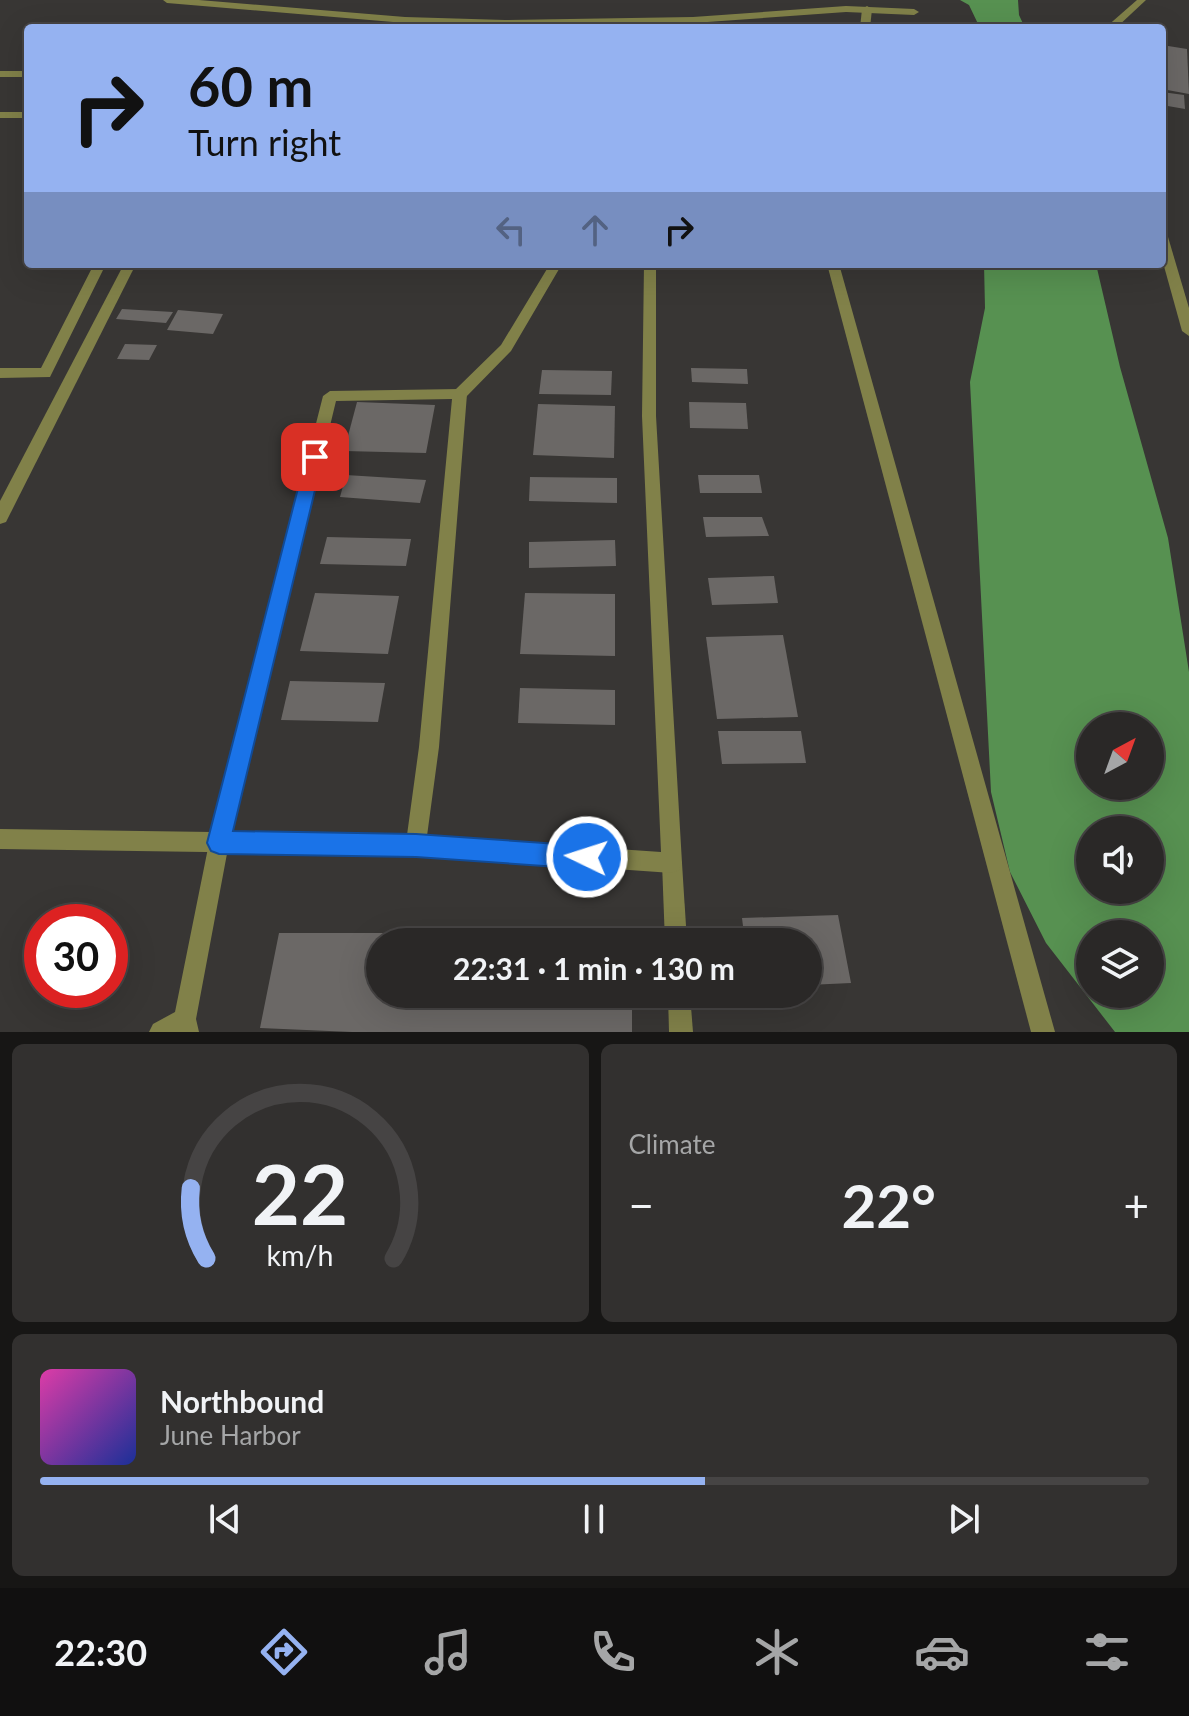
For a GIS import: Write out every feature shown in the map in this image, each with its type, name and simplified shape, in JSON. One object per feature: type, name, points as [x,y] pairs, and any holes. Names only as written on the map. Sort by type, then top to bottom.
[{"type":"street","points":[[167,0],[405,20],[578,24]]},
{"type":"street","points":[[1115,24],[1142,0]]},
{"type":"street","points":[[665,24],[867,9],[914,12]]},
{"type":"street","points":[[865,24],[867,9]]},
{"type":"street","points":[[0,74],[24,74]]},
{"type":"street","points":[[0,115],[24,115]]},
{"type":"street","points":[[1166,251],[1189,331]]},
{"type":"street","points":[[0,373],[45,373],[98,268]]},
{"type":"street","points":[[0,517],[128,268]]},
{"type":"street","points":[[416,845],[429,747],[460,394],[506,348],[554,268]]},
{"type":"street","points":[[650,268],[649,416],[675,928]]},
{"type":"street","points":[[834,268],[1043,1032]]},
{"type":"street","points":[[161,1032],[186,1025],[219,843],[330,396],[460,394]]},
{"type":"street","points":[[0,839],[416,845],[672,863]]},
{"type":"street","points":[[680,1008],[681,1032]]},
{"type":"shaded area","points":[[960,0],[1018,0],[1023,24],[978,24],[969,5]]},
{"type":"shaded area","points":[[984,268],[1097,268],[1120,367],[1168,538],[1189,672],[1189,1032],[1115,1032],[1096,1008],[1164,1008],[1164,920],[1076,920],[1076,982],[1046,943],[1010,872],[991,792],[970,382],[985,308]]},
{"type":"building","points":[[1166,46],[1187,49],[1189,94],[1166,90]]},
{"type":"building","points":[[1166,93],[1184,95],[1185,109],[1166,106]]},
{"type":"building","points":[[122,309],[173,312],[166,323],[116,319]]},
{"type":"building","points":[[178,310],[223,314],[213,334],[167,330]]},
{"type":"building","points":[[125,344],[157,345],[149,360],[117,359]]},
{"type":"building","points":[[691,368],[747,369],[748,384],[692,382]]},
{"type":"building","points":[[542,370],[612,371],[611,395],[539,394]]},
{"type":"building","points":[[357,402],[435,405],[426,453],[344,451]]},
{"type":"building","points":[[689,402],[746,403],[748,429],[690,428]]},
{"type":"building","points":[[538,404],[615,406],[614,458],[533,455]]},
{"type":"building","points":[[346,475],[426,480],[420,503],[340,497]]},
{"type":"building","points":[[698,475],[759,475],[762,493],[700,493]]},
{"type":"building","points":[[530,477],[617,478],[617,503],[529,501]]},
{"type":"building","points":[[703,517],[762,517],[769,536],[706,537]]},
{"type":"building","points":[[327,537],[411,539],[406,566],[320,564]]},
{"type":"building","points":[[615,540],[616,566],[529,568],[529,542]]},
{"type":"building","points":[[774,576],[778,603],[712,605],[708,578]]},
{"type":"building","points":[[315,593],[399,596],[388,654],[300,651]]},
{"type":"building","points":[[525,593],[615,594],[615,656],[520,654]]},
{"type":"building","points":[[783,635],[798,717],[717,719],[706,637]]},
{"type":"building","points":[[290,681],[385,683],[378,722],[281,720]]},
{"type":"building","points":[[520,688],[615,690],[615,725],[518,723]]},
{"type":"building","points":[[718,731],[801,731],[806,763],[722,764]]},
{"type":"building","points":[[838,915],[851,983],[822,984],[822,928],[743,928],[742,918]]},
{"type":"building","points":[[279,933],[366,933],[366,1008],[632,1008],[632,1032],[352,1032],[260,1028]]},
{"type":"route","points":[[315,457],[219,843],[416,845],[587,857]]}]
